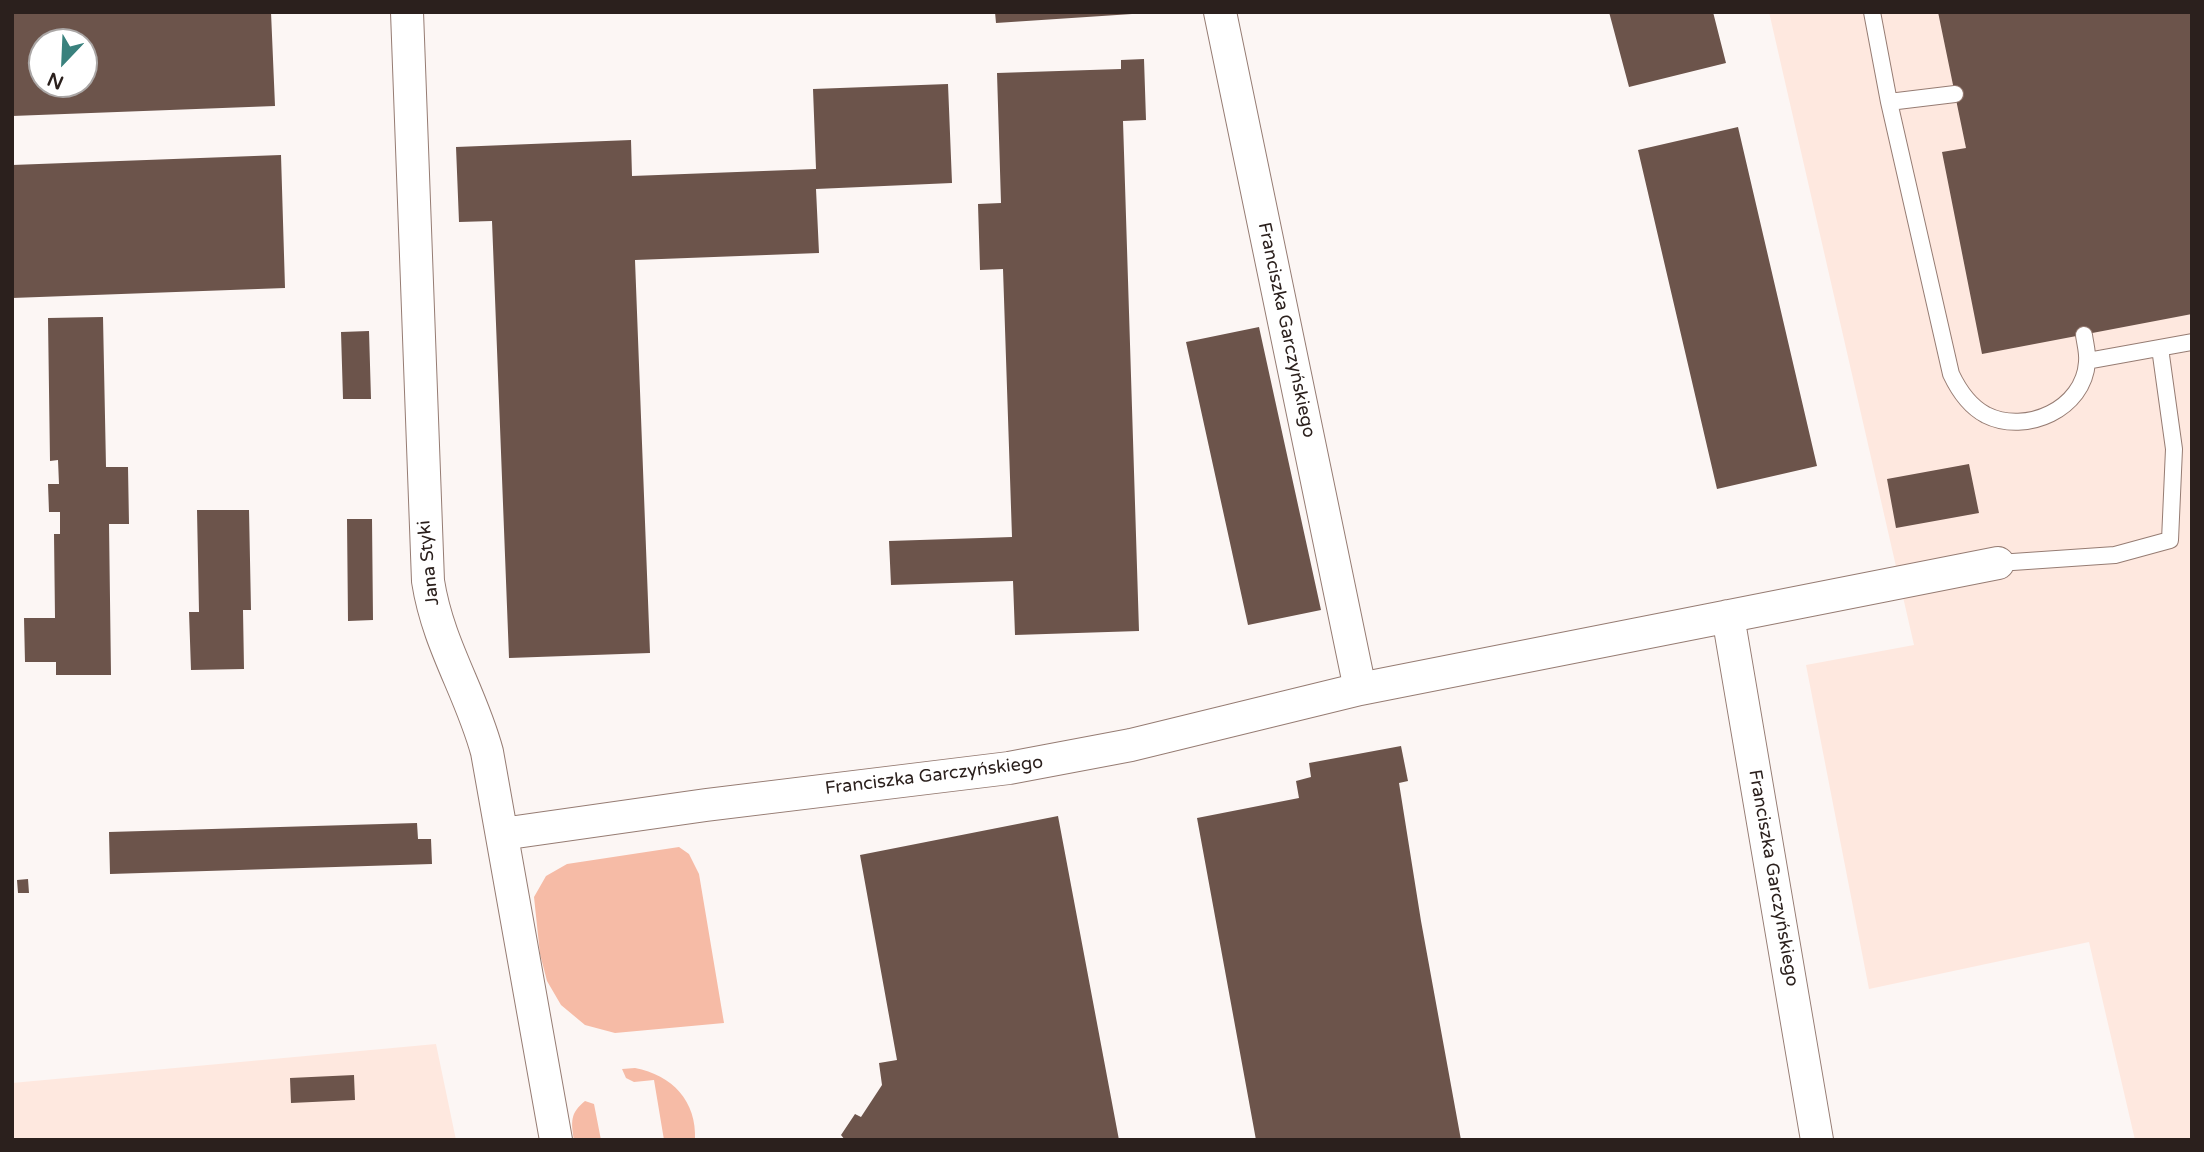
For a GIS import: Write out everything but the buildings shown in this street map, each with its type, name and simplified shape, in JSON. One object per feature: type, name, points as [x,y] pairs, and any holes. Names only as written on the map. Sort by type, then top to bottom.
[{"type":"street","name":"Jana Styki","points":[[407,12],[428,581],[439,632],[482,733],[556,1140]]},
{"type":"street","name":"Franciszka Garczyńskiego","points":[[1220,12],[1360,689]]},
{"type":"street","name":"Franciszka Garczyńskiego","points":[[502,834],[705,805],[1009,768],[1132,746],[1360,689],[1998,563]]},
{"type":"street","name":"Franciszka Garczyńskiego","points":[[1728,615],[1817,1140]]},
{"type":"lane","points":[[1872,12],[1889,102],[1951,374],[1965,398],[1987,415],[2001,420],[2017,422],[2053,413],[2070,399],[2082,380],[2087,360],[2084,335]]},
{"type":"lane","points":[[1889,102],[1955,94]]},
{"type":"lane","points":[[2087,360],[2192,342]]},
{"type":"lane","points":[[1998,563],[2115,555],[2170,540],[2174,449],[2160,348]]},
{"type":"shaded area","points":[[1769,12],[2192,12],[2192,1140],[2135,1140],[2089,942],[1869,989],[1806,665],[1914,645]]},
{"type":"shaded area","points":[[679,847],[689,854],[699,874],[724,1023],[615,1033],[585,1025],[561,1005],[547,981],[540,954],[534,897],[546,876],[567,864]]},
{"type":"shaded area","points":[[436,1044],[456,1140],[12,1140],[12,1083]]},
{"type":"shaded area","points":[[635,1068],[660,1077],[680,1092],[692,1113],[695,1140],[664,1140],[654,1080],[634,1082],[626,1078],[622,1069]]},
{"type":"shaded area","points":[[585,1101],[594,1104],[601,1140],[574,1140],[573,1118]]}]
